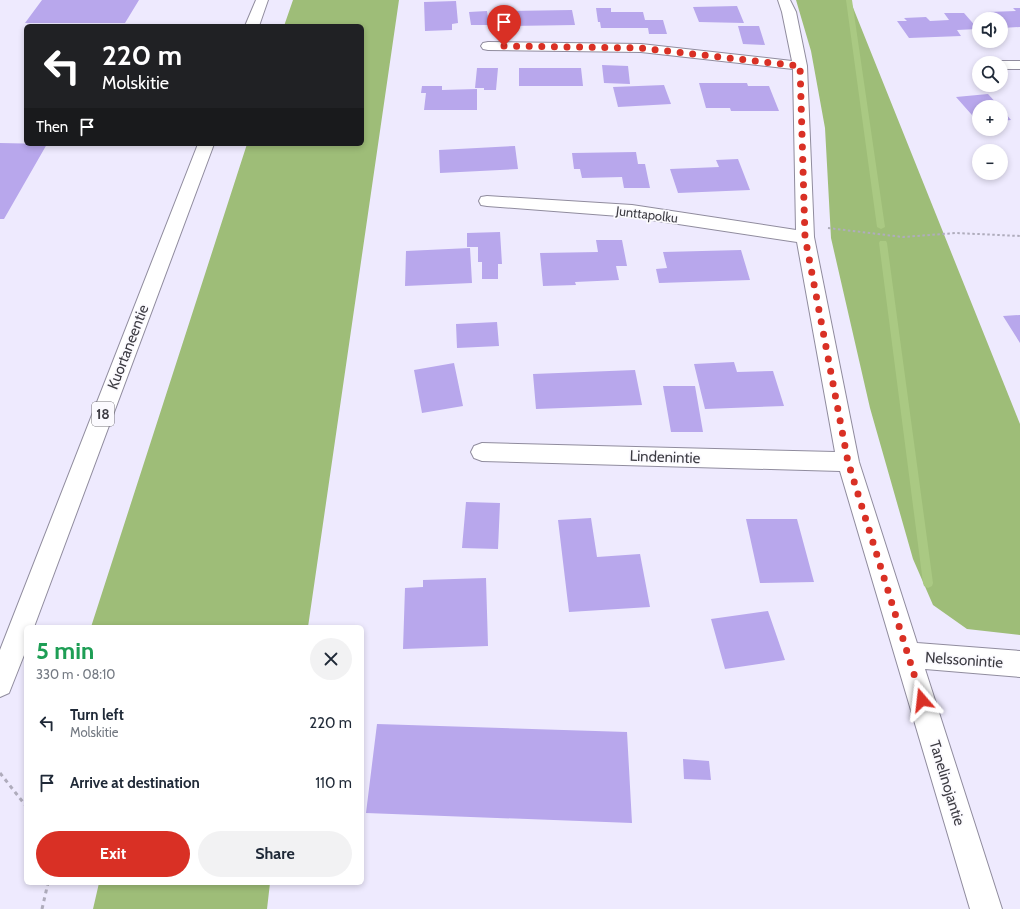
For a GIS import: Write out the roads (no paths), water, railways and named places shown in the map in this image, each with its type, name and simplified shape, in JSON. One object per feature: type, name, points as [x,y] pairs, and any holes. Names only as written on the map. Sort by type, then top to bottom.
[{"type":"main road","points":[[253,24],[262,0]]},
{"type":"main road","name":"Tanelinojantie","points":[[784,0],[789,12],[800,66],[804,231],[848,462],[986,909]]},
{"type":"main road","points":[[488,46],[640,48],[800,66]]},
{"type":"main road","points":[[1008,64],[1020,65]]},
{"type":"main road","name":"Kuortaneentie","points":[[0,684],[205,146]]},
{"type":"main road","name":"Junttapolku","points":[[487,201],[632,211],[804,231]]},
{"type":"main road","name":"Lindenintie","points":[[482,452],[848,462]]},
{"type":"main road","name":"Nelssonintie","points":[[909,656],[1020,664]]},
{"type":"waterway","points":[[849,0],[881,227]]},
{"type":"waterway","points":[[883,243],[928,583]]}]
